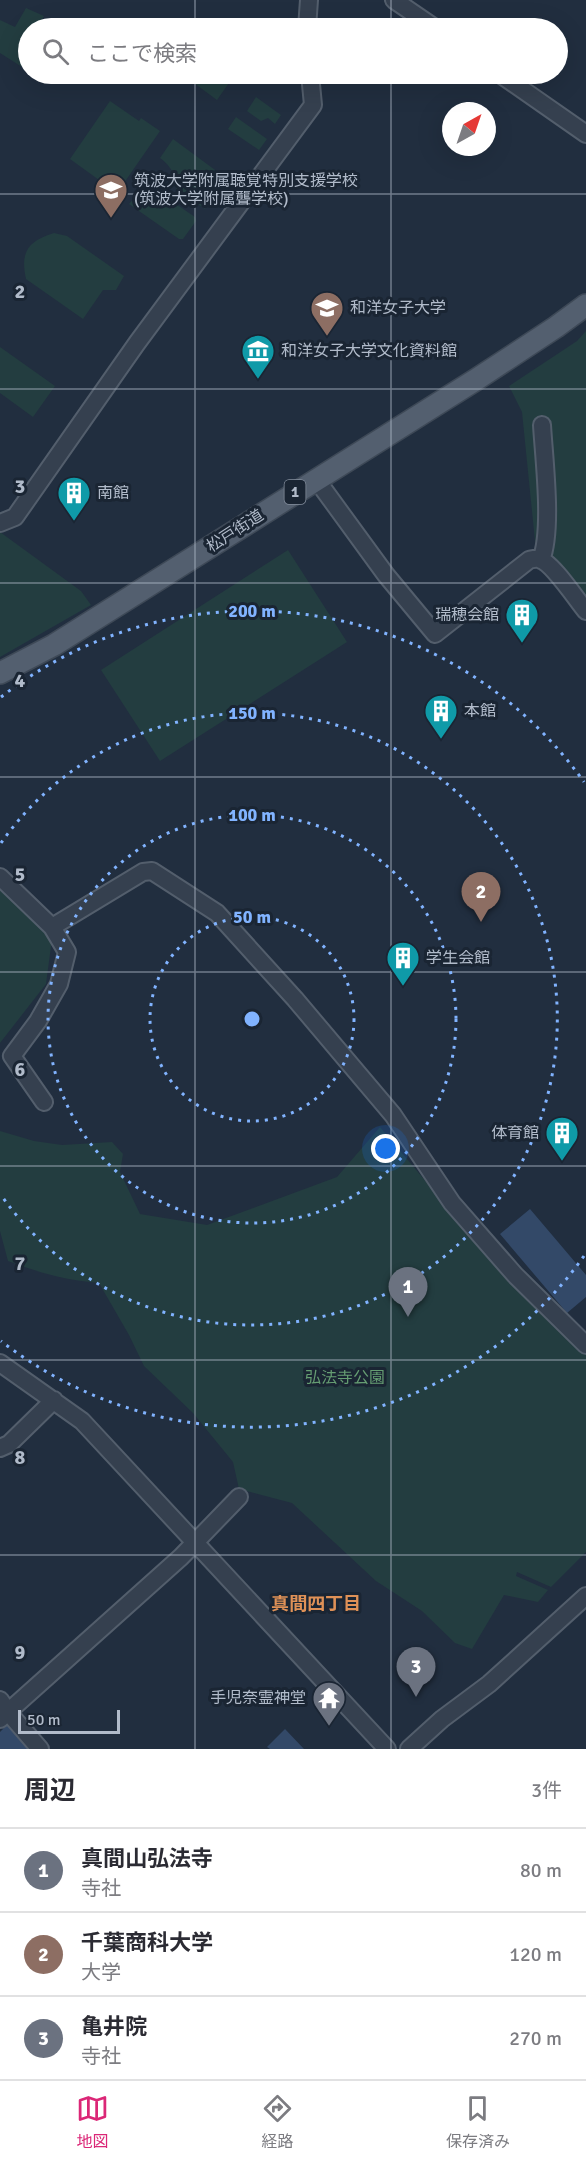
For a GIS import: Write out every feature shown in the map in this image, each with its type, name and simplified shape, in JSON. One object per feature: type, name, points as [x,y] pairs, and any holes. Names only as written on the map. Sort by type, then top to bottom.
[{"type":"main road","name":"松戸街道","points":[[0,673],[54,645],[521,351],[586,304]]},
{"type":"street","points":[[308,18],[309,0]]},
{"type":"street","points":[[394,0],[420,18]]},
{"type":"street","points":[[0,523],[15,517],[137,343],[313,105],[311,84]]},
{"type":"street","points":[[514,84],[586,134]]},
{"type":"street","points":[[541,560],[545,550],[547,504],[542,425]]},
{"type":"street","points":[[316,479],[386,575],[435,634],[529,560],[541,560],[549,566],[586,610]]},
{"type":"street","points":[[52,927],[143,872],[152,871],[217,914],[295,999],[393,1115],[452,1203],[515,1275],[586,1345]]},
{"type":"street","points":[[0,877],[52,927],[67,952],[59,984],[38,1021],[12,1056],[44,1102]]},
{"type":"street","points":[[0,1363],[82,1421],[387,1749]]},
{"type":"street","points":[[0,1448],[9,1444],[54,1400]]},
{"type":"street","points":[[40,1749],[3,1710],[181,1557],[239,1497]]},
{"type":"street","points":[[408,1749],[585,1602]]},
{"type":"green space","points":[[26,8],[44,16],[43,18],[20,18]]},
{"type":"green space","points":[[0,20],[15,27],[18,22],[18,64],[0,53]]},
{"type":"green space","points":[[195,84],[228,84],[217,100]]},
{"type":"green space","points":[[256,97],[281,115],[275,124],[268,118],[261,121],[247,111]]},
{"type":"green space","points":[[110,101],[139,121],[141,118],[160,131],[117,193],[70,159]]},
{"type":"green space","points":[[236,117],[267,139],[259,150],[228,129]]},
{"type":"green space","points":[[173,139],[226,178],[205,209],[176,189],[172,171],[160,158]]},
{"type":"green space","points":[[135,197],[155,202],[170,200],[195,217],[196,221],[183,239],[179,239],[129,204]]},
{"type":"green space","points":[[54,233],[67,236],[124,276],[116,290],[103,290],[83,319],[26,279],[24,262],[28,249],[38,240]]},
{"type":"green space","points":[[586,331],[586,611],[543,560],[535,541],[522,412],[509,386],[577,341]]},
{"type":"green space","points":[[0,347],[55,386],[33,417],[0,393]]},
{"type":"green space","points":[[0,532],[81,591],[91,605],[0,657]]},
{"type":"green space","points":[[288,550],[347,642],[160,761],[101,670]]},
{"type":"green space","points":[[0,887],[52,939],[46,984],[0,1043]]},
{"type":"green space","name":"弘法寺公園","points":[[380,1127],[492,1260],[586,1352],[586,1552],[551,1587],[517,1572],[516,1576],[548,1590],[538,1602],[504,1595],[472,1649],[455,1643],[422,1611],[376,1581],[292,1503],[239,1489],[233,1462],[193,1413],[144,1366],[99,1283],[53,1275],[8,1261],[0,1231],[0,1131],[34,1141],[62,1145],[112,1142],[123,1154],[120,1172],[140,1214],[207,1225],[337,1177]]},
{"type":"water","points":[[530,1209],[586,1275],[586,1297],[567,1313],[500,1234]]},
{"type":"water","points":[[8,1724],[30,1749],[0,1749],[0,1732]]},
{"type":"water","points":[[285,1729],[304,1749],[270,1749],[267,1747]]},
{"type":"place","name":"筑波大学附属聴覚特別支援学校 (筑波大学附属聾学校)","points":[[111,219]]},
{"type":"place","name":"和洋女子大学","points":[[327,337]]},
{"type":"place","name":"和洋女子大学文化資料館","points":[[258,380]]},
{"type":"place","name":"南館","points":[[74,522]]},
{"type":"place","name":"瑞穂会館","points":[[522,644]]},
{"type":"place","name":"本館","points":[[441,740]]},
{"type":"place","name":"千葉商科大学","points":[[481,922]]},
{"type":"place","name":"学生会館","points":[[403,987]]},
{"type":"place","name":"体育館","points":[[562,1162]]},
{"type":"place","name":"真間山弘法寺","points":[[408,1317]]},
{"type":"place","name":"亀井院","points":[[416,1697]]},
{"type":"place","name":"手児奈霊神堂","points":[[329,1727]]},
{"type":"district","name":"真間四丁目","points":[[316,1604]]}]
